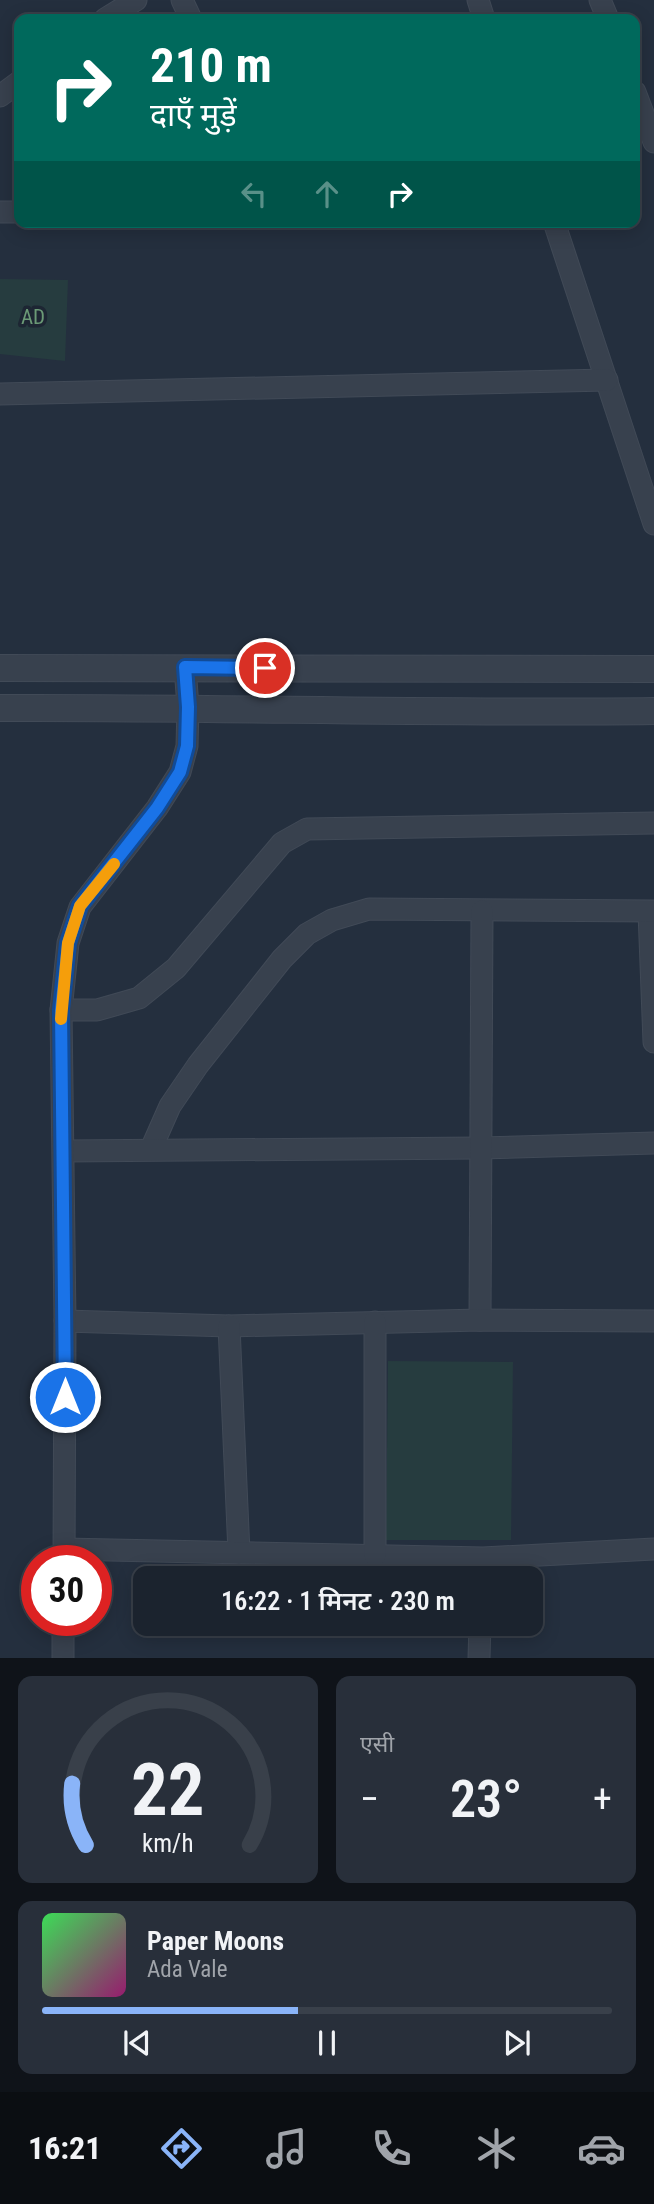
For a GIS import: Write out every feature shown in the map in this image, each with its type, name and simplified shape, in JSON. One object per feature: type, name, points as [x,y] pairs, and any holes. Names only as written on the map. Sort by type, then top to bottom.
[{"type":"street","points":[[113,14],[136,0]]},
{"type":"street","points":[[640,105],[654,142]]},
{"type":"street","points":[[556,228],[654,524]]},
{"type":"street","points":[[0,394],[607,380]]},
{"type":"street","points":[[64,1545],[65,1321],[61,1010],[68,943],[80,906],[157,808],[180,772],[187,746],[185,667]]},
{"type":"street","points":[[0,668],[654,669]]},
{"type":"street","points":[[0,708],[188,707],[509,713],[654,711]]},
{"type":"street","points":[[61,1010],[97,1010],[139,998],[176,968],[282,843],[307,830],[654,823]]},
{"type":"street","points":[[151,1149],[170,1106],[198,1065],[282,959],[307,934],[332,920],[369,909],[652,912],[654,1042]]},
{"type":"street","points":[[480,1320],[482,911]]},
{"type":"street","points":[[64,1151],[481,1148],[654,1143]]},
{"type":"street","points":[[65,1321],[229,1326],[480,1320],[654,1321]]},
{"type":"street","points":[[375,1322],[375,1555]]},
{"type":"street","points":[[229,1326],[239,1553]]},
{"type":"street","points":[[500,1566],[654,1549]]},
{"type":"street","points":[[112,1554],[375,1555],[466,1566]]},
{"type":"street","points":[[63,1636],[63,1658]]},
{"type":"street","points":[[479,1658],[480,1636]]},
{"type":"green space","name":"AD","points":[[0,279],[68,280],[65,361],[0,354]]},
{"type":"green space","points":[[388,1361],[513,1362],[511,1540],[386,1540]]},
{"type":"slow traffic","points":[[61,1019],[68,943],[80,906],[114,864]]},
{"type":"route","points":[[65,1397],[61,1010],[68,943],[80,906],[157,808],[180,772],[187,746],[185,667],[265,668]]}]
